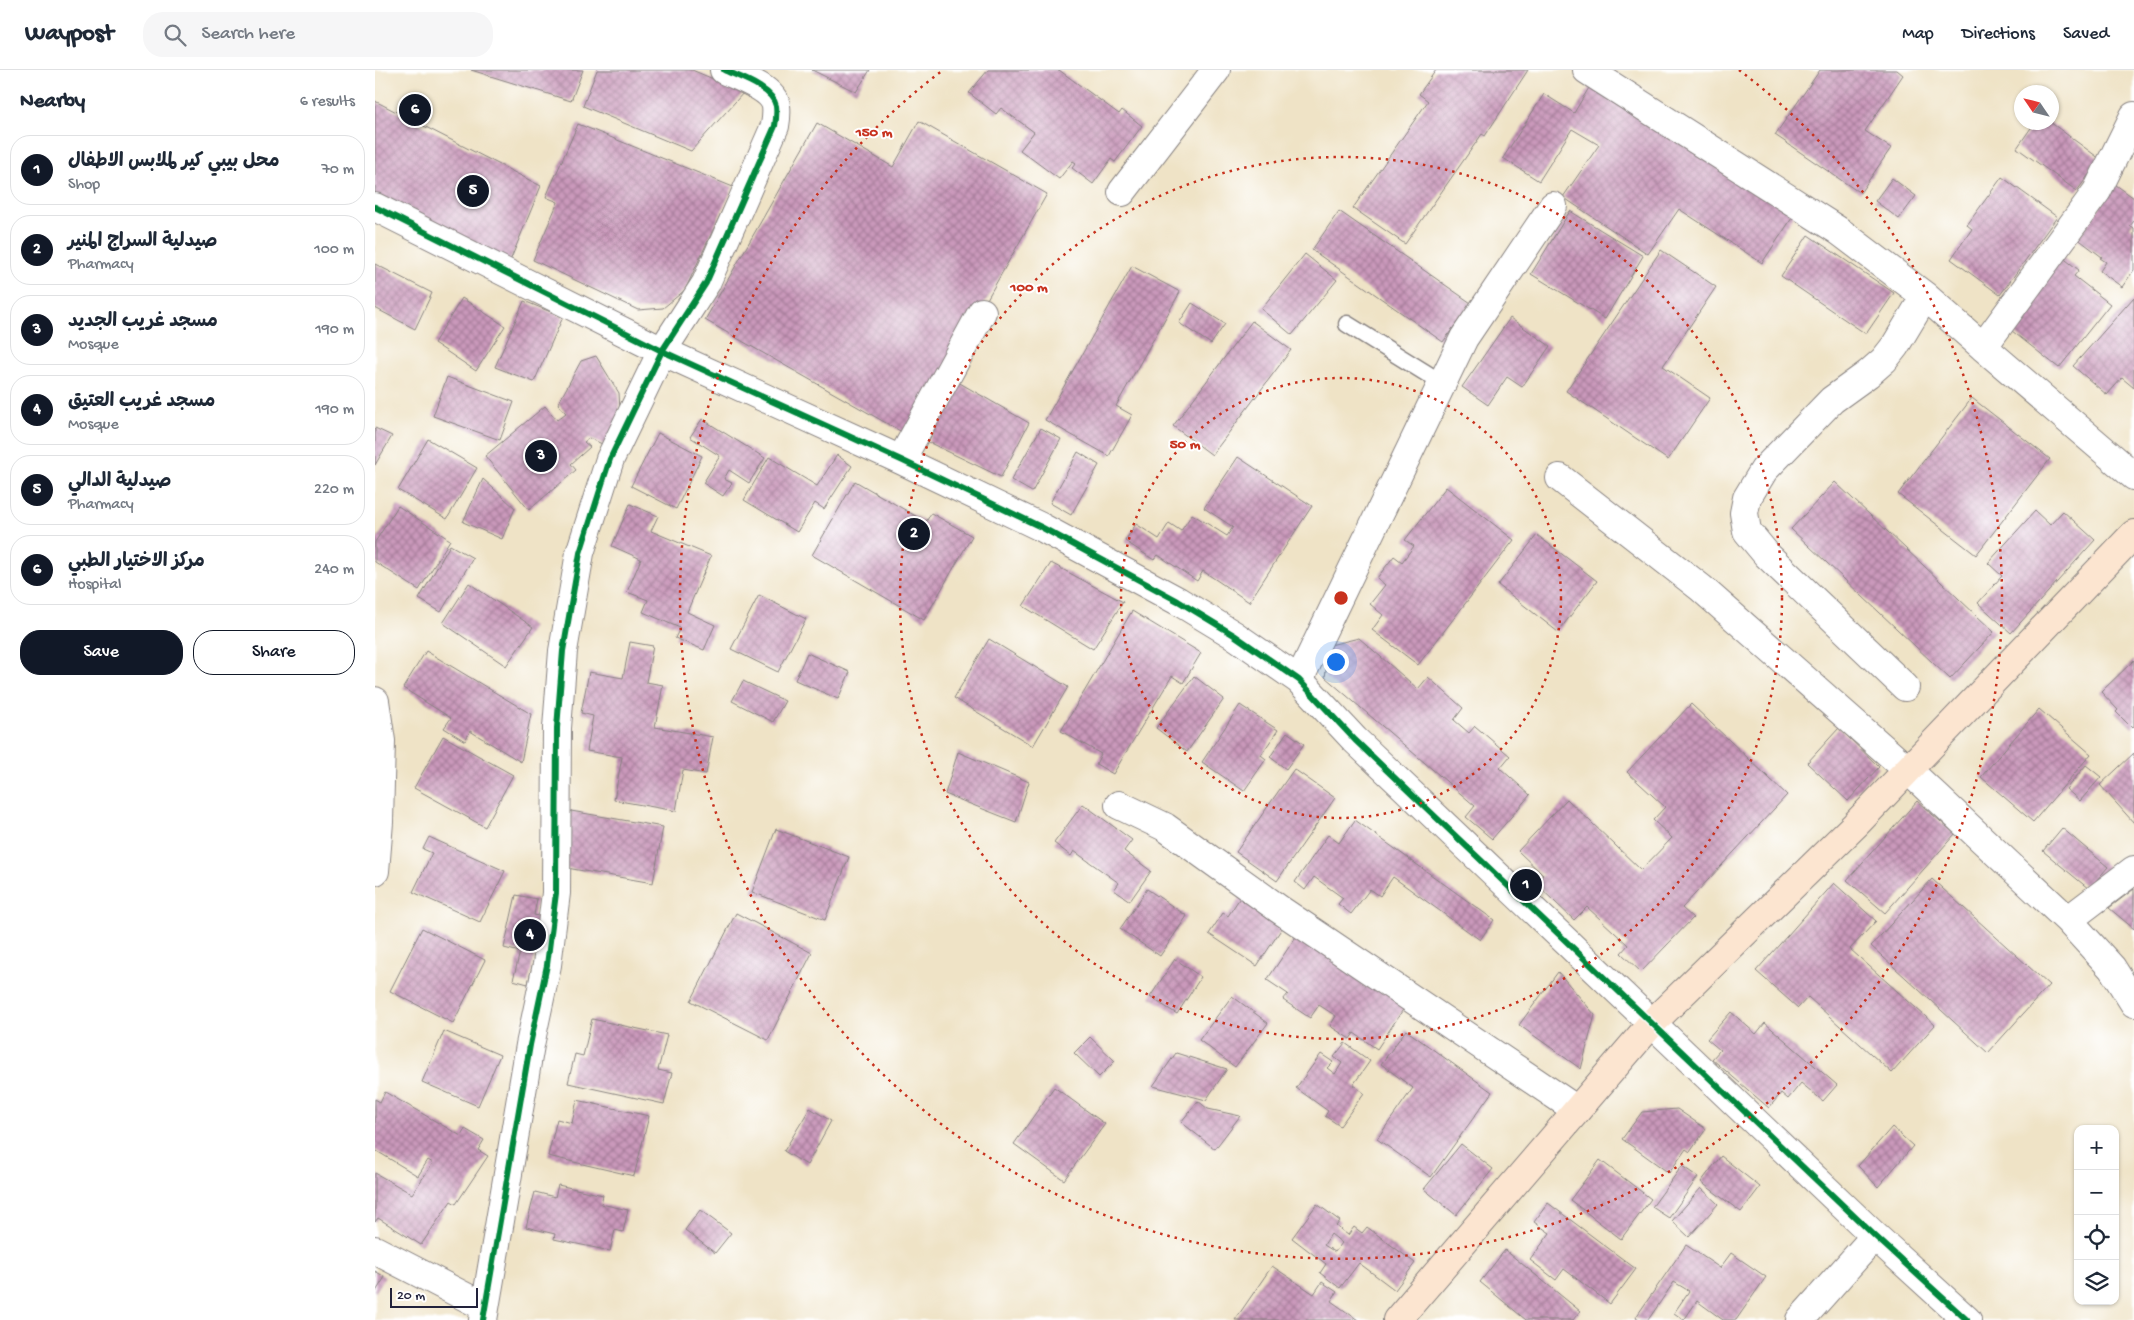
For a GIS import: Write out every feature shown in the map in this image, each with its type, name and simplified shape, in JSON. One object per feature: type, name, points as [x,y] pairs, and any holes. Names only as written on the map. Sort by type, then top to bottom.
[{"type":"street","points":[[375,1250],[485,1313],[528,1055],[547,965],[557,894],[557,728],[563,651],[580,553],[610,459],[662,351],[706,283],[775,126],[776,104],[770,96],[758,85],[724,70]]},
{"type":"street","points":[[1123,192],[1216,70]]},
{"type":"street","points":[[1587,70],[1839,231],[1925,296],[2134,476]]},
{"type":"street","points":[[1983,347],[2097,191],[2134,116]]},
{"type":"street","points":[[1299,680],[1463,338],[1553,206]]},
{"type":"street","points":[[375,207],[662,351],[901,460],[1041,527],[1178,601],[1234,635],[1299,680],[1355,740],[1875,1236],[1967,1320]]},
{"type":"street","points":[[1905,687],[1767,555],[1747,530],[1744,513],[1747,498],[1764,470],[1832,400],[1885,360],[1925,296]]},
{"type":"street","points":[[901,460],[982,312]]},
{"type":"street","points":[[1560,478],[1701,588],[1909,771],[2068,920],[2112,968],[2134,1003]]},
{"type":"street","points":[[1397,1320],[1652,1023],[1909,771],[2023,648],[2134,534]]},
{"type":"street","points":[[375,701],[381,741],[379,822],[375,872]]},
{"type":"street","points":[[1119,805],[1165,826],[1279,909],[1577,1110]]},
{"type":"street","points":[[2068,920],[2134,870]]},
{"type":"street","points":[[1800,1320],[1875,1236]]},
{"type":"lane","points":[[1347,324],[1442,384]]},
{"type":"building","points":[[471,70],[583,70],[571,101]]},
{"type":"building","points":[[597,70],[692,70],[744,92],[691,151],[583,106]]},
{"type":"building","points":[[812,70],[870,70],[856,92]]},
{"type":"building","points":[[988,70],[1059,70],[1119,114],[1122,110],[1142,126],[1115,162],[1111,159],[1093,184],[1072,168],[1076,163],[1073,161],[1059,179],[1020,150],[1034,132],[1001,108],[996,114],[969,93]]},
{"type":"building","points":[[1436,70],[1528,70],[1485,136],[1482,134],[1405,244],[1353,208],[1428,101],[1419,94]]},
{"type":"building","points":[[1820,70],[1897,70],[1903,75],[1865,131],[1891,148],[1860,193],[1775,135]]},
{"type":"building","points":[[1590,86],[1798,209],[1762,263],[1679,209],[1648,254],[1563,197],[1599,145],[1572,129],[1539,181],[1503,158],[1544,94],[1574,113]]},
{"type":"building","points":[[375,101],[541,186],[510,261],[375,197]]},
{"type":"building","points":[[919,121],[1047,194],[909,436],[705,320],[817,123],[893,167]]},
{"type":"building","points":[[578,124],[733,187],[685,290],[663,308],[638,310],[533,260],[558,202],[546,197]]},
{"type":"building","points":[[2059,129],[2100,159],[2077,191],[2017,148],[2029,130]]},
{"type":"building","points":[[2002,177],[2057,217],[2000,295],[1951,259],[1972,229],[1967,225]]},
{"type":"building","points":[[1892,178],[1916,196],[1899,219],[1875,201]]},
{"type":"building","points":[[2116,185],[2134,198],[2134,221],[2130,226],[2134,229],[2134,270],[2122,287],[2100,271],[2106,262],[2100,258],[2102,257],[2077,238]]},
{"type":"building","points":[[1339,211],[1471,303],[1443,342],[1312,250]]},
{"type":"building","points":[[1570,211],[1643,256],[1605,319],[1531,274]]},
{"type":"building","points":[[1808,235],[1894,293],[1866,334],[1781,276]]},
{"type":"building","points":[[1661,250],[1716,287],[1663,366],[1710,398],[1668,460],[1566,391]]},
{"type":"building","points":[[1305,254],[1337,280],[1292,335],[1261,309]]},
{"type":"building","points":[[2062,257],[2079,270],[2074,276],[2110,304],[2059,368],[2007,327]]},
{"type":"building","points":[[375,264],[432,293],[415,329],[375,308]]},
{"type":"building","points":[[1132,266],[1180,292],[1116,406],[1132,415],[1109,456],[1045,420]]},
{"type":"building","points":[[2134,297],[2134,388],[2122,378],[2107,395],[2073,366]]},
{"type":"building","points":[[462,298],[505,326],[476,371],[434,343]]},
{"type":"building","points":[[524,301],[563,317],[534,382],[495,367]]},
{"type":"building","points":[[1192,303],[1225,324],[1211,344],[1179,323]]},
{"type":"building","points":[[1510,318],[1550,346],[1522,387],[1507,377],[1488,405],[1462,387]]},
{"type":"building","points":[[1252,321],[1291,350],[1212,455],[1173,426]]},
{"type":"building","points":[[596,356],[619,393],[620,410],[611,448],[589,438],[584,442],[590,447],[571,464],[576,470],[529,510],[485,456],[545,406],[557,420],[566,413],[558,404],[581,361]]},
{"type":"building","points":[[447,377],[514,402],[500,440],[433,416]]},
{"type":"building","points":[[958,382],[1029,423],[1001,477],[928,442]]},
{"type":"building","points":[[1972,398],[2050,459],[1976,555],[1898,494]]},
{"type":"building","points":[[702,419],[765,458],[749,483],[729,470],[724,479],[732,483],[723,496],[703,483],[720,456],[690,437]]},
{"type":"building","points":[[375,428],[392,436],[375,465]]},
{"type":"building","points":[[1041,428],[1061,439],[1032,492],[1011,480]]},
{"type":"building","points":[[658,433],[702,456],[676,509],[631,486]]},
{"type":"building","points":[[428,439],[477,468],[447,519],[398,490]]},
{"type":"building","points":[[1078,452],[1099,465],[1071,515],[1050,503]]},
{"type":"building","points":[[837,455],[852,466],[824,509],[815,503],[797,532],[744,500],[769,457],[817,486]]},
{"type":"building","points":[[1238,457],[1312,506],[1249,602],[1203,571],[1197,581],[1158,555],[1154,560],[1125,541],[1136,524],[1159,539],[1169,523],[1181,531],[1192,514],[1227,536],[1233,527],[1204,508]]},
{"type":"building","points":[[483,479],[515,508],[502,539],[463,522]]},
{"type":"building","points":[[855,481],[926,522],[931,513],[972,536],[924,620],[812,555]]},
{"type":"building","points":[[1835,482],[1994,632],[1950,679],[1791,529]]},
{"type":"building","points":[[1446,487],[1514,540],[1418,665],[1372,630],[1383,615],[1370,604],[1385,585],[1377,578],[1394,556],[1402,562],[1414,546],[1405,540]]},
{"type":"building","points":[[630,504],[658,516],[651,531],[711,556],[687,612],[715,625],[704,650],[675,638],[680,628],[643,612],[648,600],[627,592],[641,559],[612,546]]},
{"type":"building","points":[[398,506],[450,540],[419,590],[375,562],[375,542]]},
{"type":"building","points":[[2035,511],[2050,525],[2063,511],[2095,540],[2011,633],[1978,603],[2002,576],[1988,563]]},
{"type":"building","points":[[1537,535],[1597,581],[1558,632],[1498,585]]},
{"type":"building","points":[[450,545],[473,558],[441,612],[419,599]]},
{"type":"building","points":[[1051,563],[1123,602],[1093,649],[1023,606]]},
{"type":"building","points":[[469,583],[533,627],[506,666],[443,623]]},
{"type":"building","points":[[759,595],[806,619],[778,672],[731,649]]},
{"type":"building","points":[[1132,611],[1201,653],[1183,683],[1172,676],[1113,774],[1096,764],[1101,754],[1061,731]]},
{"type":"building","points":[[1359,638],[1418,689],[1428,677],[1463,708],[1454,720],[1469,733],[1475,726],[1510,756],[1500,768],[1530,795],[1492,839],[1466,817],[1475,806],[1325,677],[1330,645]]},
{"type":"building","points":[[989,639],[1068,687],[1033,746],[954,698]]},
{"type":"building","points":[[630,642],[653,646],[646,682],[663,685],[655,727],[713,737],[706,774],[683,770],[676,811],[614,800],[622,757],[587,751],[593,716],[581,713],[589,672],[623,678]]},
{"type":"building","points":[[426,651],[531,714],[521,762],[470,731],[465,741],[444,728],[451,718],[403,688]]},
{"type":"building","points":[[807,653],[850,672],[838,699],[795,680]]},
{"type":"building","points":[[2134,660],[2134,726],[2132,728],[2116,712],[2118,710],[2101,692]]},
{"type":"building","points":[[1194,676],[1224,699],[1187,752],[1156,728]]},
{"type":"building","points":[[743,681],[785,701],[773,722],[732,701]]},
{"type":"building","points":[[1691,704],[1787,795],[1682,908],[1693,918],[1641,972],[1621,953],[1628,945],[1587,907],[1574,920],[1535,883],[1543,875],[1518,851],[1567,799],[1641,870],[1672,838],[1653,820],[1665,807],[1627,772]]},
{"type":"building","points":[[1240,705],[1278,730],[1261,755],[1266,759],[1244,791],[1202,762]]},
{"type":"building","points":[[2039,709],[2091,754],[2033,822],[1981,777]]},
{"type":"building","points":[[1839,728],[1879,767],[1848,801],[1807,763]]},
{"type":"building","points":[[1287,732],[1304,744],[1286,769],[1270,757]]},
{"type":"building","points":[[443,736],[513,775],[485,827],[414,788]]},
{"type":"building","points":[[958,752],[1029,782],[1016,822],[945,794]]},
{"type":"building","points":[[2134,753],[2134,823],[2100,785]]},
{"type":"building","points":[[2086,765],[2101,777],[2080,801],[2066,789]]},
{"type":"building","points":[[1294,769],[1335,798],[1277,881],[1236,852]]},
{"type":"building","points":[[1917,801],[1955,834],[1885,913],[1847,880]]},
{"type":"building","points":[[1083,804],[1132,840],[1124,851],[1151,871],[1130,901],[1114,890],[1119,883],[1074,851],[1071,856],[1054,843]]},
{"type":"building","points":[[571,811],[663,827],[653,883],[561,867]]},
{"type":"building","points":[[1355,820],[1494,920],[1480,940],[1393,877],[1380,896],[1370,889],[1351,914],[1338,904],[1343,898],[1314,877],[1305,890],[1295,882],[1328,835],[1339,843]]},
{"type":"building","points":[[2062,828],[2108,867],[2089,889],[2043,851]]},
{"type":"building","points":[[776,829],[849,857],[825,920],[752,892]]},
{"type":"building","points":[[429,837],[505,871],[480,922],[413,892],[432,853],[423,849]]},
{"type":"building","points":[[1932,879],[2049,985],[1988,1053],[1871,946]]},
{"type":"building","points":[[1834,883],[1876,921],[1850,949],[1935,1025],[1892,1073],[1808,997],[1798,1008],[1756,971]]},
{"type":"building","points":[[1147,889],[1187,916],[1160,956],[1120,929]]},
{"type":"building","points":[[2134,889],[2134,929],[2109,908]]},
{"type":"building","points":[[1243,893],[1286,922],[1257,966],[1209,934],[1223,913],[1228,916]]},
{"type":"building","points":[[516,895],[537,899],[534,915],[543,917],[528,984],[513,980],[520,952],[504,948]]},
{"type":"building","points":[[736,913],[812,953],[768,1040],[691,1001]]},
{"type":"building","points":[[422,928],[485,960],[453,1023],[390,991]]},
{"type":"building","points":[[1301,929],[1408,1002],[1377,1049],[1354,1033],[1350,1039],[1330,1026],[1336,1016],[1319,1005],[1310,1018],[1283,1000],[1288,994],[1267,980]]},
{"type":"building","points":[[1175,959],[1201,977],[1177,1014],[1150,997]]},
{"type":"building","points":[[1558,972],[1595,1015],[1581,1069],[1519,1025]]},
{"type":"building","points":[[1232,996],[1268,1023],[1235,1067],[1199,1040]]},
{"type":"building","points":[[1731,1012],[1756,1034],[1765,1023],[1837,1085],[1823,1101],[1801,1083],[1788,1099],[1781,1093],[1769,1108],[1712,1059],[1720,1050],[1707,1039]]},
{"type":"building","points":[[592,1019],[667,1035],[658,1070],[672,1073],[664,1104],[568,1083],[575,1054],[583,1056]]},
{"type":"building","points":[[1406,1030],[1492,1092],[1431,1177],[1377,1139],[1413,1088],[1381,1064]]},
{"type":"building","points":[[444,1031],[500,1055],[478,1106],[422,1082]]},
{"type":"building","points":[[1090,1037],[1115,1061],[1099,1077],[1074,1053]]},
{"type":"building","points":[[1345,1043],[1370,1061],[1353,1085],[1364,1093],[1340,1126],[1325,1116],[1328,1111],[1296,1088],[1321,1054],[1333,1062],[1327,1068],[1335,1074],[1342,1063],[1334,1057]]},
{"type":"building","points":[[1176,1053],[1227,1069],[1206,1100],[1153,1086]]},
{"type":"building","points":[[1054,1087],[1105,1124],[1064,1180],[1014,1144]]},
{"type":"building","points":[[385,1092],[461,1136],[465,1129],[484,1140],[478,1150],[488,1156],[456,1204],[451,1201],[421,1245],[378,1218],[375,1222],[375,1173],[412,1194],[433,1163],[428,1160],[418,1176],[375,1150],[375,1099],[380,1102]]},
{"type":"building","points":[[577,1100],[649,1116],[634,1176],[548,1156],[557,1119],[572,1123]]},
{"type":"building","points":[[1198,1101],[1208,1109],[1240,1116],[1215,1149],[1181,1122]]},
{"type":"building","points":[[810,1108],[831,1121],[807,1165],[784,1151]]},
{"type":"building","points":[[1677,1109],[1706,1129],[1690,1152],[1686,1149],[1669,1173],[1622,1139],[1642,1112]]},
{"type":"building","points":[[1892,1127],[1913,1146],[1878,1187],[1858,1166]]},
{"type":"building","points":[[1461,1144],[1493,1169],[1456,1215],[1424,1189]]},
{"type":"building","points":[[1721,1156],[1760,1187],[1741,1212],[1701,1182]]},
{"type":"building","points":[[1600,1160],[1651,1199],[1621,1239],[1570,1200]]},
{"type":"building","points":[[1682,1166],[1698,1177],[1669,1218],[1652,1207]]},
{"type":"building","points":[[558,1185],[603,1195],[601,1204],[628,1210],[623,1232],[615,1230],[610,1251],[554,1239],[555,1234],[526,1227],[535,1192],[555,1197]]},
{"type":"building","points":[[1701,1188],[1718,1204],[1689,1237],[1672,1221]]},
{"type":"building","points":[[1548,1203],[1636,1269],[1610,1304],[1564,1269],[1556,1280],[1530,1260],[1550,1233],[1534,1222]]},
{"type":"building","points":[[1317,1204],[1340,1221],[1336,1226],[1348,1235],[1354,1227],[1362,1233],[1367,1227],[1415,1263],[1395,1290],[1359,1263],[1340,1288],[1320,1273],[1326,1264],[1292,1238]],"holes":[[[1331,1234],[1342,1243],[1335,1252],[1324,1245]]]},
{"type":"building","points":[[700,1210],[731,1233],[715,1253],[685,1230]]},
{"type":"building","points":[[1686,1245],[1720,1268],[1731,1253],[1766,1277],[1736,1320],[1723,1320],[1697,1301],[1684,1320],[1674,1313],[1689,1291],[1674,1282],[1648,1320],[1640,1320],[1636,1317]]},
{"type":"building","points":[[1505,1250],[1580,1311],[1573,1320],[1526,1320],[1480,1282]]},
{"type":"building","points":[[1272,1266],[1314,1294],[1322,1282],[1337,1292],[1331,1301],[1358,1320],[1235,1320]]},
{"type":"building","points":[[375,1271],[385,1277],[375,1293]]},
{"type":"cycle path","points":[[483,1320],[530,1045],[547,965],[556,893],[557,728],[563,651],[580,553],[610,459],[662,351],[706,283],[775,126],[776,106],[769,94],[754,84],[724,70]]},
{"type":"cycle path","points":[[375,207],[662,351],[901,460],[1041,527],[1178,601],[1234,635],[1299,680],[1355,740],[1875,1236],[1967,1320]]},
{"type":"place","name":"مركز الاختيار الطبي","points":[[415,110]]},
{"type":"place","name":"صيدلية الدالي","points":[[473,191]]},
{"type":"place","name":"مسجد غريب الجديد","points":[[541,456]]},
{"type":"place","name":"صيدلية السراج المنير","points":[[914,534]]},
{"type":"place","name":"محل بيبي كير لملابس الاطفال","points":[[1526,885]]},
{"type":"place","name":"مسجد غريب العتيق","points":[[530,935]]}]
